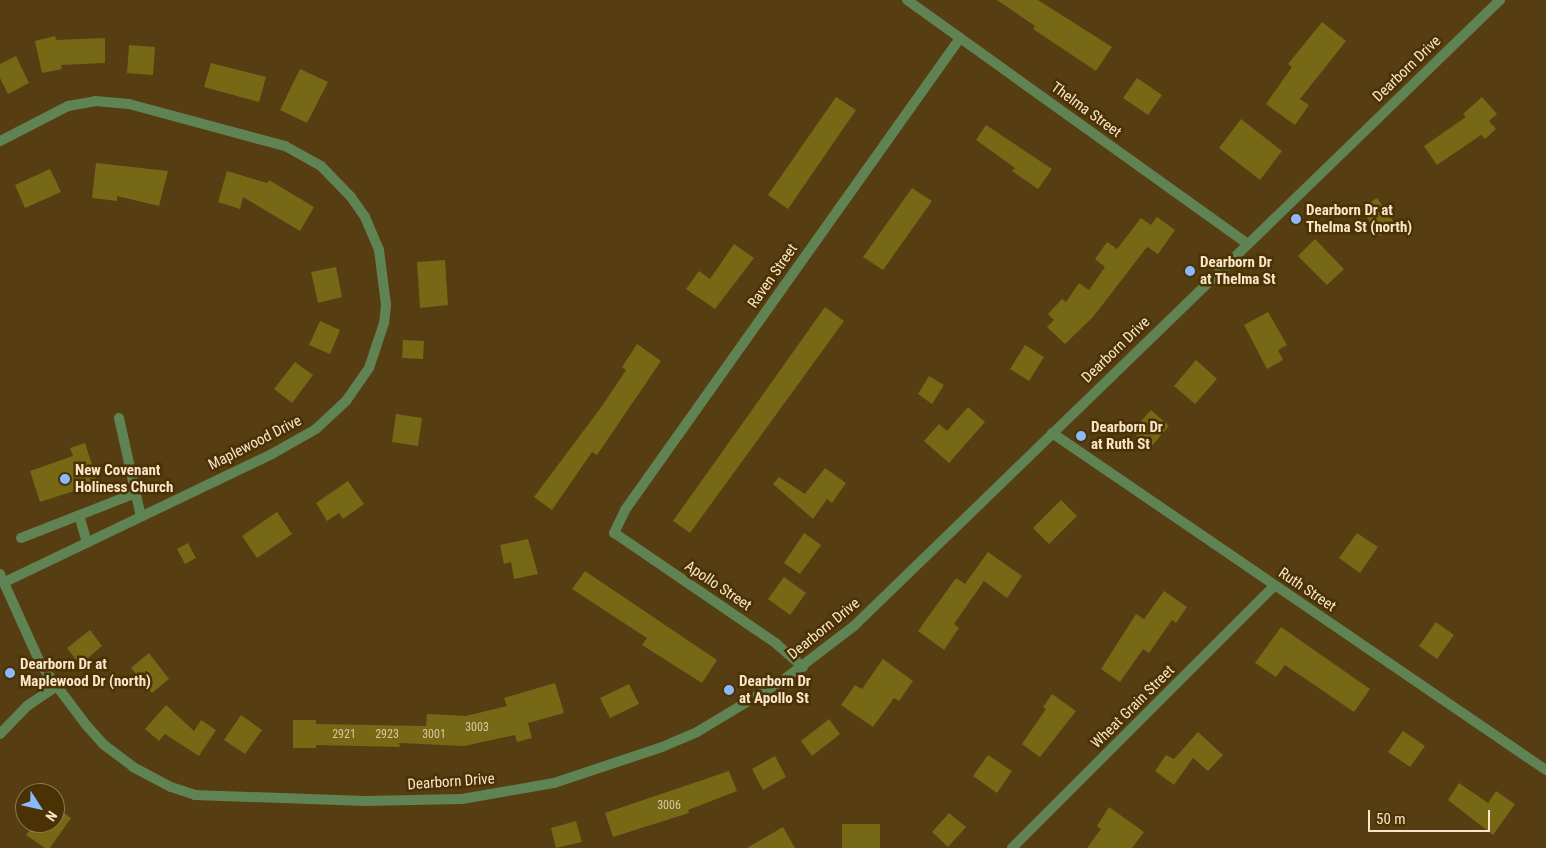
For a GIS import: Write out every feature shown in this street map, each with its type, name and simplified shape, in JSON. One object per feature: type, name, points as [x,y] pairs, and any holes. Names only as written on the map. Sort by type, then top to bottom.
[{"type":"street","name":"Thelma Street","points":[[907,0],[1248,244]]},
{"type":"street","name":"Dearborn Drive","points":[[2,578],[25,633],[55,687],[87,726],[119,758],[150,777],[195,795],[226,798],[434,801],[485,797],[554,783],[628,761],[697,732],[803,667],[860,620],[1500,0]]},
{"type":"street","name":"Raven Street","points":[[614,533],[625,510],[960,38]]},
{"type":"street","name":"Maplewood Drive","points":[[0,141],[82,102],[129,104],[246,133],[301,153],[321,166],[347,191],[373,234],[385,284],[384,323],[369,368],[346,402],[301,438],[87,543],[2,578]]},
{"type":"street","points":[[119,418],[141,517]]},
{"type":"street","name":"Ruth Street","points":[[1052,433],[1546,770]]},
{"type":"street","points":[[21,538],[136,493]]},
{"type":"street","points":[[79,515],[87,543]]},
{"type":"street","name":"Apollo Street","points":[[614,533],[777,644],[803,667]]},
{"type":"street","name":"Wheat Grain Street","points":[[1012,848],[1274,586]]},
{"type":"street","points":[[0,734],[27,706],[55,687]]},
{"type":"building","points":[[997,0],[1038,0],[1112,47],[1096,71],[1033,29],[1035,26]]},
{"type":"building","points":[[1322,22],[1346,41],[1300,99],[1309,105],[1295,125],[1266,104],[1292,67],[1288,64]]},
{"type":"building","points":[[55,36],[56,40],[105,38],[105,63],[61,65],[62,69],[42,73],[35,41]]},
{"type":"building","points":[[129,45],[155,47],[153,75],[127,73]]},
{"type":"building","points":[[16,56],[29,83],[8,94],[0,78],[0,64]]},
{"type":"building","points":[[211,63],[266,77],[259,102],[204,87]]},
{"type":"building","points":[[300,69],[328,82],[307,123],[280,110]]},
{"type":"building","points":[[1137,78],[1162,95],[1148,115],[1123,98]]},
{"type":"building","points":[[836,97],[856,110],[788,209],[768,195]]},
{"type":"building","points":[[1482,97],[1497,114],[1489,121],[1496,129],[1485,139],[1481,135],[1437,165],[1424,146],[1466,117],[1463,114]]},
{"type":"building","points":[[1241,119],[1282,151],[1260,180],[1219,148]]},
{"type":"building","points":[[986,125],[1052,169],[1038,189],[1012,171],[1015,168],[976,140]]},
{"type":"building","points":[[96,163],[168,171],[159,206],[117,196],[117,201],[92,198]]},
{"type":"building","points":[[50,169],[61,192],[25,208],[15,185]]},
{"type":"building","points":[[227,171],[267,183],[269,180],[314,207],[300,231],[243,197],[240,209],[218,202]]},
{"type":"building","points":[[912,188],[932,201],[883,270],[863,257]]},
{"type":"building","points":[[1377,198],[1396,225],[1380,236],[1361,209]]},
{"type":"building","points":[[1157,217],[1175,230],[1158,254],[1147,247],[1093,317],[1065,344],[1047,327],[1054,320],[1048,314],[1062,299],[1066,302],[1079,283],[1089,290],[1105,267],[1095,259],[1107,242],[1117,249],[1141,218],[1151,225]]},
{"type":"building","points":[[1315,239],[1344,269],[1327,285],[1298,256]]},
{"type":"building","points":[[734,244],[754,258],[715,309],[686,289],[699,271],[710,279]]},
{"type":"building","points":[[445,260],[448,305],[420,308],[417,262]]},
{"type":"building","points":[[336,267],[342,297],[318,303],[311,272]]},
{"type":"building","points":[[825,307],[844,321],[690,533],[673,521]]},
{"type":"building","points":[[1268,312],[1287,345],[1278,350],[1283,360],[1267,369],[1244,325]]},
{"type":"building","points":[[320,321],[340,330],[330,354],[309,345]]},
{"type":"building","points":[[403,340],[424,341],[423,359],[402,358]]},
{"type":"building","points":[[637,344],[661,361],[597,455],[592,452],[552,510],[534,497],[602,406],[626,370],[622,367]]},
{"type":"building","points":[[1025,345],[1044,357],[1029,381],[1010,369]]},
{"type":"building","points":[[1196,360],[1217,379],[1195,404],[1174,386]]},
{"type":"building","points":[[295,362],[313,375],[292,403],[274,389]]},
{"type":"building","points":[[929,376],[944,385],[932,404],[918,394]]},
{"type":"building","points":[[968,407],[985,422],[949,463],[924,441],[939,424],[947,431]]},
{"type":"building","points":[[1151,410],[1169,426],[1150,448],[1132,431]]},
{"type":"building","points":[[396,414],[422,418],[418,446],[392,442]]},
{"type":"building","name":"New Covenant Holiness Church","points":[[85,443],[100,489],[85,494],[83,488],[40,502],[30,471],[73,456],[70,448]]},
{"type":"building","points":[[825,468],[846,483],[832,503],[827,499],[813,519],[773,484],[779,477],[805,494]]},
{"type":"building","points":[[348,481],[364,504],[343,519],[339,513],[327,521],[316,503]]},
{"type":"building","points":[[1061,500],[1077,516],[1049,544],[1033,528]]},
{"type":"building","points":[[277,512],[292,534],[257,558],[242,536]]},
{"type":"building","points":[[804,533],[821,545],[800,574],[784,563]]},
{"type":"building","points":[[1357,533],[1378,547],[1360,573],[1339,558]]},
{"type":"building","points":[[528,539],[538,574],[514,579],[511,562],[504,564],[500,545]]},
{"type":"building","points":[[188,543],[196,558],[185,564],[177,549]]},
{"type":"building","points":[[988,552],[1022,576],[1007,598],[984,581],[954,624],[959,628],[944,650],[918,631],[956,578],[965,584]]},
{"type":"building","points":[[585,571],[717,660],[702,683],[642,645],[647,638],[572,589]]},
{"type":"building","points":[[784,577],[806,593],[790,615],[768,599]]},
{"type":"building","points":[[1164,591],[1187,607],[1176,623],[1172,620],[1149,653],[1143,649],[1120,682],[1101,669],[1136,614],[1144,619]]},
{"type":"building","points":[[1436,622],[1454,635],[1437,659],[1419,646]]},
{"type":"building","points":[[1281,627],[1370,689],[1354,712],[1285,665],[1276,677],[1255,663]]},
{"type":"building","points":[[90,630],[102,646],[80,665],[67,648]]},
{"type":"building","points":[[149,653],[169,679],[152,693],[131,668]]},
{"type":"building","points":[[883,659],[913,681],[899,701],[894,698],[873,727],[841,705],[855,685],[862,689]]},
{"type":"building","points":[[555,683],[564,713],[528,723],[532,738],[517,742],[515,735],[464,746],[399,743],[400,747],[316,745],[316,748],[293,748],[293,720],[316,720],[316,724],[426,726],[427,714],[466,716],[507,706],[504,698]]},
{"type":"building","points":[[629,684],[639,704],[610,718],[600,698]]},
{"type":"building","points":[[1052,694],[1076,711],[1040,757],[1022,744],[1046,709],[1043,707]]},
{"type":"building","points":[[166,705],[194,731],[201,720],[216,730],[199,756],[165,734],[159,741],[145,729]]},
{"type":"building","points":[[241,715],[262,730],[245,754],[224,740]]},
{"type":"building","points":[[829,719],[840,734],[812,756],[801,741]]},
{"type":"building","points":[[1403,731],[1425,746],[1410,767],[1388,752]]},
{"type":"building","points":[[1198,732],[1223,755],[1208,771],[1193,758],[1174,785],[1155,771],[1166,755],[1174,759]]},
{"type":"building","points":[[988,755],[1012,771],[997,793],[973,776]]},
{"type":"building","points":[[775,756],[786,777],[763,790],[752,769]]},
{"type":"building","points":[[729,771],[737,791],[688,810],[689,813],[613,837],[605,813]]},
{"type":"building","points":[[1459,783],[1488,803],[1496,791],[1515,804],[1493,835],[1448,800]]},
{"type":"building","points":[[1109,807],[1144,832],[1132,848],[1087,848],[1101,829],[1097,826]]},
{"type":"building","points":[[949,813],[966,827],[948,847],[932,832]]},
{"type":"building","points":[[65,814],[71,818],[65,827]]},
{"type":"building","points":[[576,821],[582,842],[556,848],[551,828]]},
{"type":"building","points":[[842,824],[880,824],[880,848],[842,848]]},
{"type":"building","points":[[783,827],[795,848],[747,848]]},
{"type":"building","points":[[28,833],[60,833],[50,848],[45,848],[26,835]]},
{"type":"place","name":"Dearborn Dr at Thelma St (north)","points":[[1296,219]]},
{"type":"place","name":"Dearborn Dr at Thelma St","points":[[1190,271]]},
{"type":"place","name":"Dearborn Dr at Ruth St","points":[[1081,436]]},
{"type":"place","name":"New Covenant Holiness Church","points":[[65,479]]},
{"type":"place","name":"Dearborn Dr at Maplewood Dr (north)","points":[[10,673]]},
{"type":"place","name":"Dearborn Dr at Apollo St","points":[[729,690]]}]
